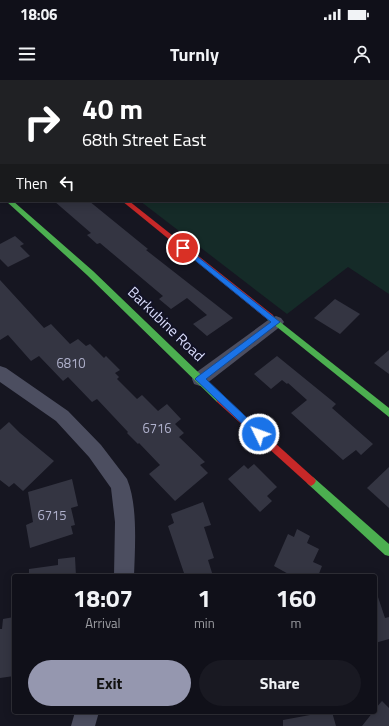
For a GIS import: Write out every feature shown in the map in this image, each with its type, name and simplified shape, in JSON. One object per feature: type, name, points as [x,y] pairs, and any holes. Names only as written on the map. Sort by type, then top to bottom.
[{"type":"street","name":"Barkubine Road","points":[[10,202],[90,273],[235,413],[389,550]]},
{"type":"street","points":[[126,202],[389,413]]},
{"type":"street","points":[[200,379],[276,322]]},
{"type":"street","points":[[0,373],[62,416],[95,451],[120,485],[125,522],[124,574]]},
{"type":"street","points":[[83,726],[86,714]]},
{"type":"green space","points":[[141,202],[389,202],[389,294],[348,267],[287,314]]},
{"type":"building","points":[[55,202],[90,202],[148,249],[146,250],[233,318],[207,336],[193,324],[207,315],[187,298],[171,309],[159,299],[163,296],[100,243],[97,244],[87,235],[91,233]]},
{"type":"building","points":[[15,236],[24,244],[20,246],[30,256],[8,267],[0,259],[0,244]]},
{"type":"building","points":[[0,280],[44,328],[51,324],[70,344],[78,339],[86,346],[90,344],[104,358],[106,356],[120,370],[115,373],[119,377],[117,379],[137,399],[142,395],[158,411],[167,404],[181,419],[175,424],[184,433],[179,437],[205,462],[200,465],[208,473],[175,501],[149,474],[160,465],[127,433],[128,432],[97,399],[92,402],[68,377],[63,381],[39,356],[31,361],[8,335],[0,340]]},
{"type":"building","points":[[335,299],[360,314],[340,334],[314,318]]},
{"type":"building","points":[[389,350],[389,374],[374,363]]},
{"type":"building","points":[[277,356],[336,404],[332,408],[373,444],[361,455],[356,450],[343,460],[291,413],[307,400],[288,383],[287,384],[282,380],[271,389],[254,374]]},
{"type":"building","points":[[9,422],[54,461],[23,491],[14,483],[9,487],[0,480],[0,430]]},
{"type":"building","points":[[254,464],[277,487],[267,496],[272,501],[260,512],[228,479],[244,465],[248,469]]},
{"type":"building","points":[[389,467],[389,508],[367,488]]},
{"type":"building","points":[[72,479],[78,506],[71,508],[75,525],[71,526],[73,534],[30,548],[26,525],[33,522],[28,492]]},
{"type":"building","points":[[203,502],[211,525],[204,527],[214,558],[208,560],[212,574],[184,574],[168,526],[174,523],[171,514]]},
{"type":"building","points":[[297,529],[310,536],[307,543],[319,549],[313,562],[322,566],[319,574],[288,574],[274,566],[288,534],[294,537]]},
{"type":"building","points":[[75,557],[76,574],[29,574],[29,569],[58,565],[58,559]]},
{"type":"building","points":[[377,594],[385,618],[389,617],[389,639],[377,642]]},
{"type":"building","points":[[12,617],[12,676],[0,678],[0,629],[2,629],[3,619]]},
{"type":"building","points":[[382,701],[389,708],[389,726],[362,726],[371,714],[377,714],[377,707]]},
{"type":"building","points":[[315,714],[333,714],[336,726],[283,726],[283,720]]},
{"type":"traffic: fast","points":[[10,202],[90,273],[220,399]]},
{"type":"traffic: fast","points":[[270,317],[389,413]]},
{"type":"traffic: fast","points":[[311,481],[389,551]]},
{"type":"traffic: jam","points":[[126,202],[270,317]]},
{"type":"traffic: jam","points":[[220,399],[311,481]]},
{"type":"route","points":[[183,248],[276,322],[200,379],[259,434]]}]
